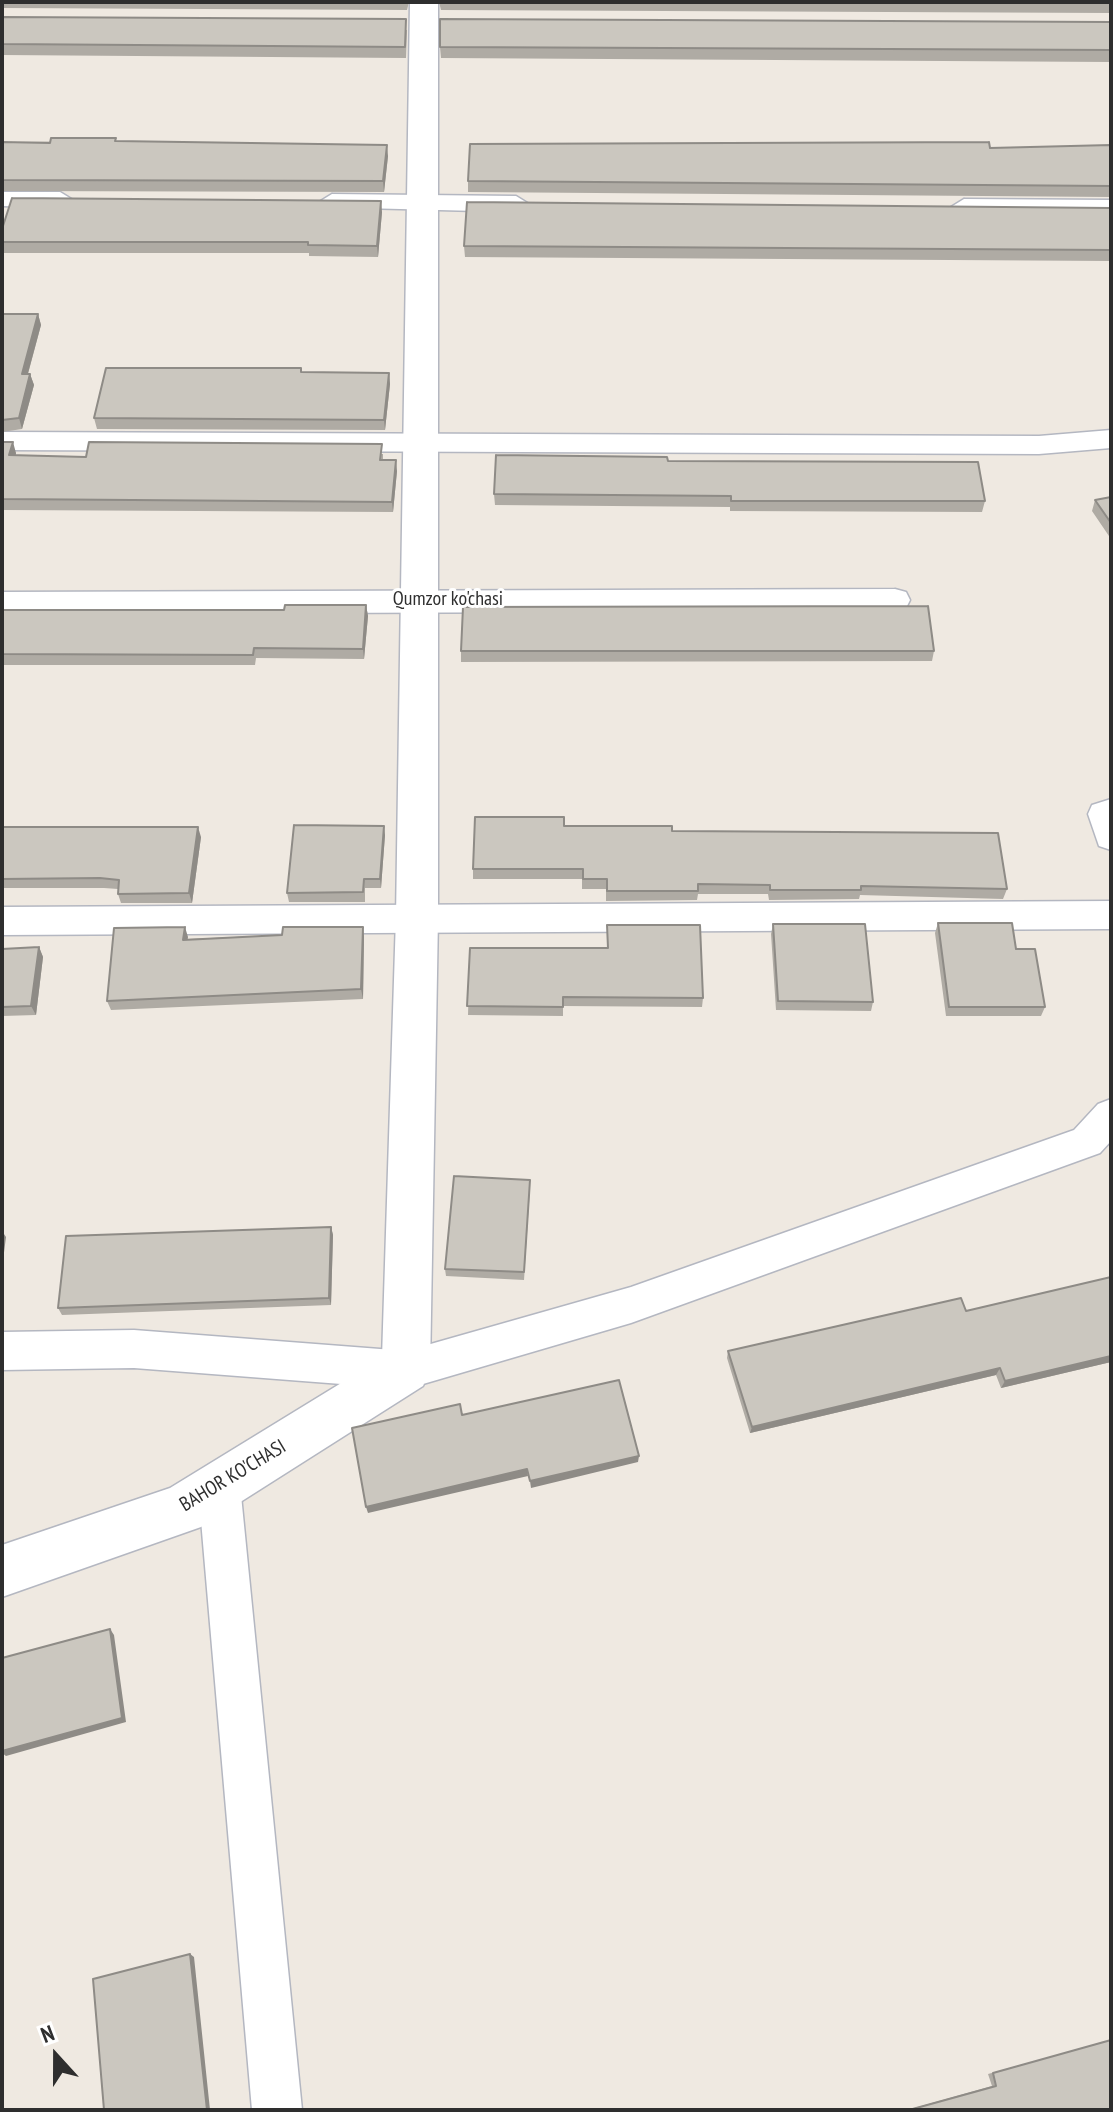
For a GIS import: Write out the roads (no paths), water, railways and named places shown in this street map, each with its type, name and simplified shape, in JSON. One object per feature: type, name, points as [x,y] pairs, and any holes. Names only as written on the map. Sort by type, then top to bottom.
[{"type":"street","points":[[406,1370],[417,917],[424,15]]},
{"type":"street","points":[[2,199],[80,200]]},
{"type":"street","points":[[313,202],[548,204]]},
{"type":"street","points":[[939,207],[1111,208]]},
{"type":"street","points":[[2,441],[421,440],[1039,445],[1111,439]]},
{"type":"street","name":"Qumzor ko'chasi","points":[[2,603],[419,599],[895,600]]},
{"type":"street","points":[[1111,812],[1104,814],[1111,837]]},
{"type":"street","points":[[2,921],[1111,915]]},
{"type":"street","points":[[2,1351],[134,1349],[406,1370],[631,1305],[1087,1142],[1111,1115]]},
{"type":"street","name":"BAHOR KO'CHASI","points":[[2,1571],[183,1509],[406,1370]]},
{"type":"street","points":[[219,1485],[277,2110]]}]
